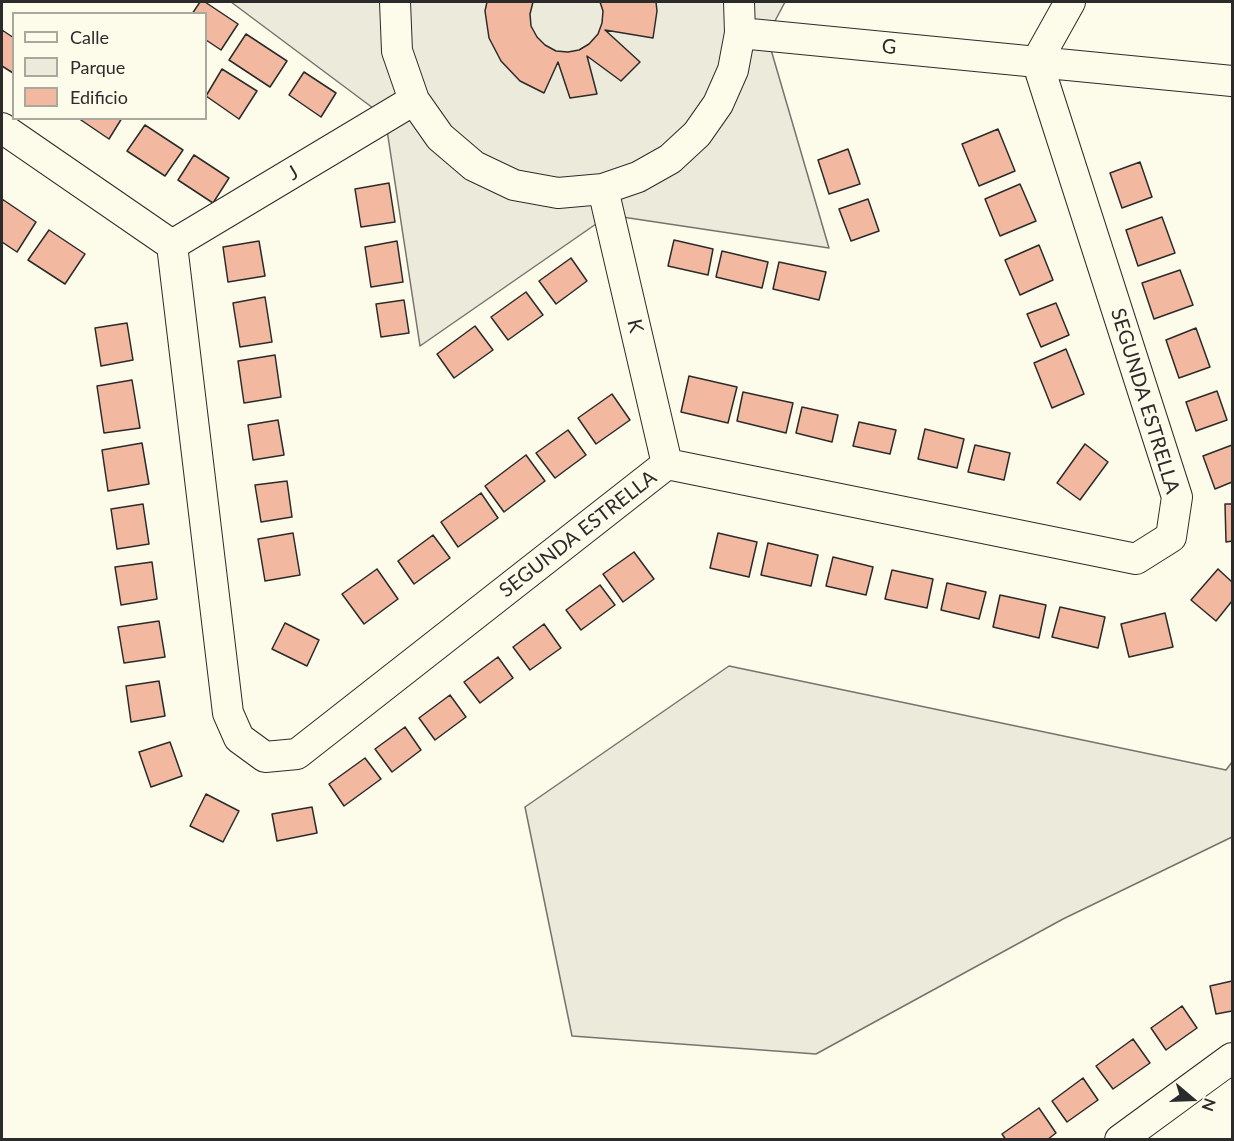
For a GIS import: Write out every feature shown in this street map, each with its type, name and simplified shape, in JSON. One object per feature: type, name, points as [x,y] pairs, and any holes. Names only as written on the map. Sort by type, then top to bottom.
[{"type":"street","points":[[396,2],[397,51],[414,100],[440,137],[474,166],[514,185],[558,193],[603,189],[638,177],[670,159],[697,134],[718,104],[733,70],[740,33],[739,2]]},
{"type":"street","points":[[1037,61],[1070,2]]},
{"type":"street","name":"G","points":[[740,33],[1233,81]]},
{"type":"street","name":"SEGUNDA ESTRELLA","points":[[172,245],[228,714],[239,738],[265,757],[297,754],[668,464],[1136,559],[1171,537],[1177,497],[1037,61]]},
{"type":"street","name":"J","points":[[172,245],[414,100]]},
{"type":"street","points":[[2,128],[172,245]]},
{"type":"street","name":"K","points":[[603,189],[668,464]]},
{"type":"street","points":[[1120,1140],[1233,1058]]},
{"type":"green space","points":[[231,2],[785,2],[767,36],[829,248],[609,215],[420,346],[385,117]]},
{"type":"green space","points":[[729,666],[1226,770],[1232,762],[1232,837],[1063,919],[816,1054],[572,1036],[525,807]]},
{"type":"building","points":[[200,2],[205,2],[238,24],[221,50],[207,41],[207,12],[193,12]]},
{"type":"building","points":[[487,2],[533,2],[530,14],[531,26],[537,37],[556,51],[568,52],[579,50],[589,44],[598,34],[603,11],[600,2],[656,2],[657,11],[653,38],[605,30],[640,62],[621,81],[587,56],[597,94],[570,98],[558,62],[544,93],[520,81],[501,61],[489,38],[485,11]]},
{"type":"building","points":[[2,30],[12,37],[12,72],[2,66]]},
{"type":"building","points":[[246,34],[287,61],[270,87],[229,60]]},
{"type":"building","points":[[222,69],[257,91],[239,119],[207,97]]},
{"type":"building","points":[[304,72],[336,93],[321,117],[289,95]]},
{"type":"building","points":[[81,120],[121,120],[109,139]]},
{"type":"building","points":[[145,125],[183,150],[165,176],[127,151]]},
{"type":"building","points":[[998,129],[1015,171],[979,186],[962,144]]},
{"type":"building","points":[[848,149],[860,184],[829,194],[818,160]]},
{"type":"building","points":[[194,155],[229,178],[213,203],[178,180]]},
{"type":"building","points":[[1140,162],[1152,197],[1122,208],[1110,173]]},
{"type":"building","points":[[389,183],[395,222],[361,227],[355,189]]},
{"type":"building","points":[[1020,184],[1036,221],[1000,236],[985,199]]},
{"type":"building","points":[[2,199],[36,222],[17,252],[2,242]]},
{"type":"building","points":[[868,199],[879,231],[851,241],[839,209]]},
{"type":"building","points":[[1162,217],[1175,253],[1138,266],[1126,230]]},
{"type":"building","points":[[49,230],[85,254],[65,284],[28,260]]},
{"type":"building","points":[[674,240],[713,249],[708,275],[668,266]]},
{"type":"building","points":[[259,241],[265,276],[228,282],[223,247]]},
{"type":"building","points":[[397,241],[403,282],[371,287],[365,247]]},
{"type":"building","points":[[1039,245],[1053,280],[1020,295],[1005,260]]},
{"type":"building","points":[[722,251],[768,262],[762,288],[716,277]]},
{"type":"building","points":[[571,258],[587,281],[556,304],[539,281]]},
{"type":"building","points":[[779,262],[826,272],[819,300],[773,289]]},
{"type":"building","points":[[1180,270],[1193,305],[1154,319],[1142,283]]},
{"type":"building","points":[[526,292],[543,315],[508,340],[491,317]]},
{"type":"building","points":[[265,297],[272,342],[240,347],[233,303]]},
{"type":"building","points":[[404,300],[409,333],[381,337],[376,304]]},
{"type":"building","points":[[1056,303],[1069,335],[1041,347],[1027,314]]},
{"type":"building","points":[[127,323],[133,360],[101,366],[95,328]]},
{"type":"building","points":[[475,326],[493,350],[454,378],[437,354]]},
{"type":"building","points":[[1196,328],[1210,367],[1179,378],[1166,340]]},
{"type":"building","points":[[1066,349],[1084,394],[1052,408],[1034,363]]},
{"type":"building","points":[[275,355],[281,397],[244,403],[238,361]]},
{"type":"building","points":[[689,376],[737,387],[728,423],[681,412]]},
{"type":"building","points":[[132,380],[140,428],[104,433],[97,386]]},
{"type":"building","points":[[1217,391],[1227,420],[1196,431],[1186,402]]},
{"type":"building","points":[[743,392],[793,403],[786,433],[737,421]]},
{"type":"building","points":[[612,394],[630,420],[596,444],[578,418]]},
{"type":"building","points":[[802,407],[838,415],[832,442],[796,433]]},
{"type":"building","points":[[278,420],[284,455],[253,460],[248,425]]},
{"type":"building","points":[[859,422],[896,430],[890,454],[853,446]]},
{"type":"building","points":[[925,429],[964,439],[957,468],[918,459]]},
{"type":"building","points":[[568,430],[586,455],[555,478],[536,453]]},
{"type":"building","points":[[142,443],[149,484],[108,491],[102,450]]},
{"type":"building","points":[[1085,444],[1108,462],[1080,500],[1057,483]]},
{"type":"building","points":[[975,445],[1010,453],[1004,480],[968,472]]},
{"type":"building","points":[[1232,445],[1232,482],[1215,489],[1203,456]]},
{"type":"building","points":[[526,455],[545,481],[504,512],[485,486]]},
{"type":"building","points":[[287,481],[292,517],[261,522],[255,485]]},
{"type":"building","points":[[481,493],[498,518],[458,547],[441,522]]},
{"type":"building","points":[[143,504],[149,544],[117,549],[111,509]]},
{"type":"building","points":[[1225,504],[1232,504],[1232,541],[1226,542]]},
{"type":"building","points":[[293,533],[300,575],[265,581],[258,539]]},
{"type":"building","points":[[718,533],[757,542],[749,577],[710,568]]},
{"type":"building","points":[[433,535],[450,558],[414,584],[398,561]]},
{"type":"building","points":[[768,543],[818,555],[811,586],[761,575]]},
{"type":"building","points":[[634,552],[654,579],[623,602],[603,574]]},
{"type":"building","points":[[833,557],[873,567],[866,595],[826,586]]},
{"type":"building","points":[[152,562],[157,599],[121,605],[115,567]]},
{"type":"building","points":[[377,569],[398,599],[364,624],[342,594]]},
{"type":"building","points":[[1218,569],[1232,582],[1232,601],[1216,621],[1191,600]]},
{"type":"building","points":[[892,570],[933,579],[927,608],[885,599]]},
{"type":"building","points":[[947,583],[986,592],[979,619],[941,610]]},
{"type":"building","points":[[600,585],[615,605],[581,630],[566,610]]},
{"type":"building","points":[[1000,595],[1046,605],[1039,638],[993,627]]},
{"type":"building","points":[[1060,607],[1105,617],[1098,648],[1052,637]]},
{"type":"building","points":[[1165,613],[1173,647],[1129,657],[1121,624]]},
{"type":"building","points":[[159,621],[165,657],[124,663],[118,627]]},
{"type":"building","points":[[285,623],[319,640],[307,666],[272,649]]},
{"type":"building","points":[[544,624],[561,648],[530,670],[513,647]]},
{"type":"building","points":[[498,657],[513,678],[480,703],[464,682]]},
{"type":"building","points":[[159,681],[165,716],[131,722],[126,686]]},
{"type":"building","points":[[450,695],[466,717],[435,740],[419,718]]},
{"type":"building","points":[[405,727],[421,750],[392,772],[375,749]]},
{"type":"building","points":[[170,742],[182,776],[151,787],[139,752]]},
{"type":"building","points":[[365,758],[381,779],[344,806],[329,784]]},
{"type":"building","points":[[206,794],[239,811],[223,842],[190,826]]},
{"type":"building","points":[[312,807],[317,833],[277,841],[272,814]]},
{"type":"building","points":[[1232,981],[1232,1011],[1216,1014],[1210,986]]},
{"type":"building","points":[[1182,1006],[1197,1028],[1166,1050],[1151,1028]]},
{"type":"building","points":[[1133,1039],[1150,1063],[1113,1089],[1096,1066]]},
{"type":"building","points":[[1083,1078],[1098,1100],[1067,1122],[1052,1101]]},
{"type":"building","points":[[1039,1108],[1056,1133],[1047,1140],[1006,1140],[1002,1134]]}]
